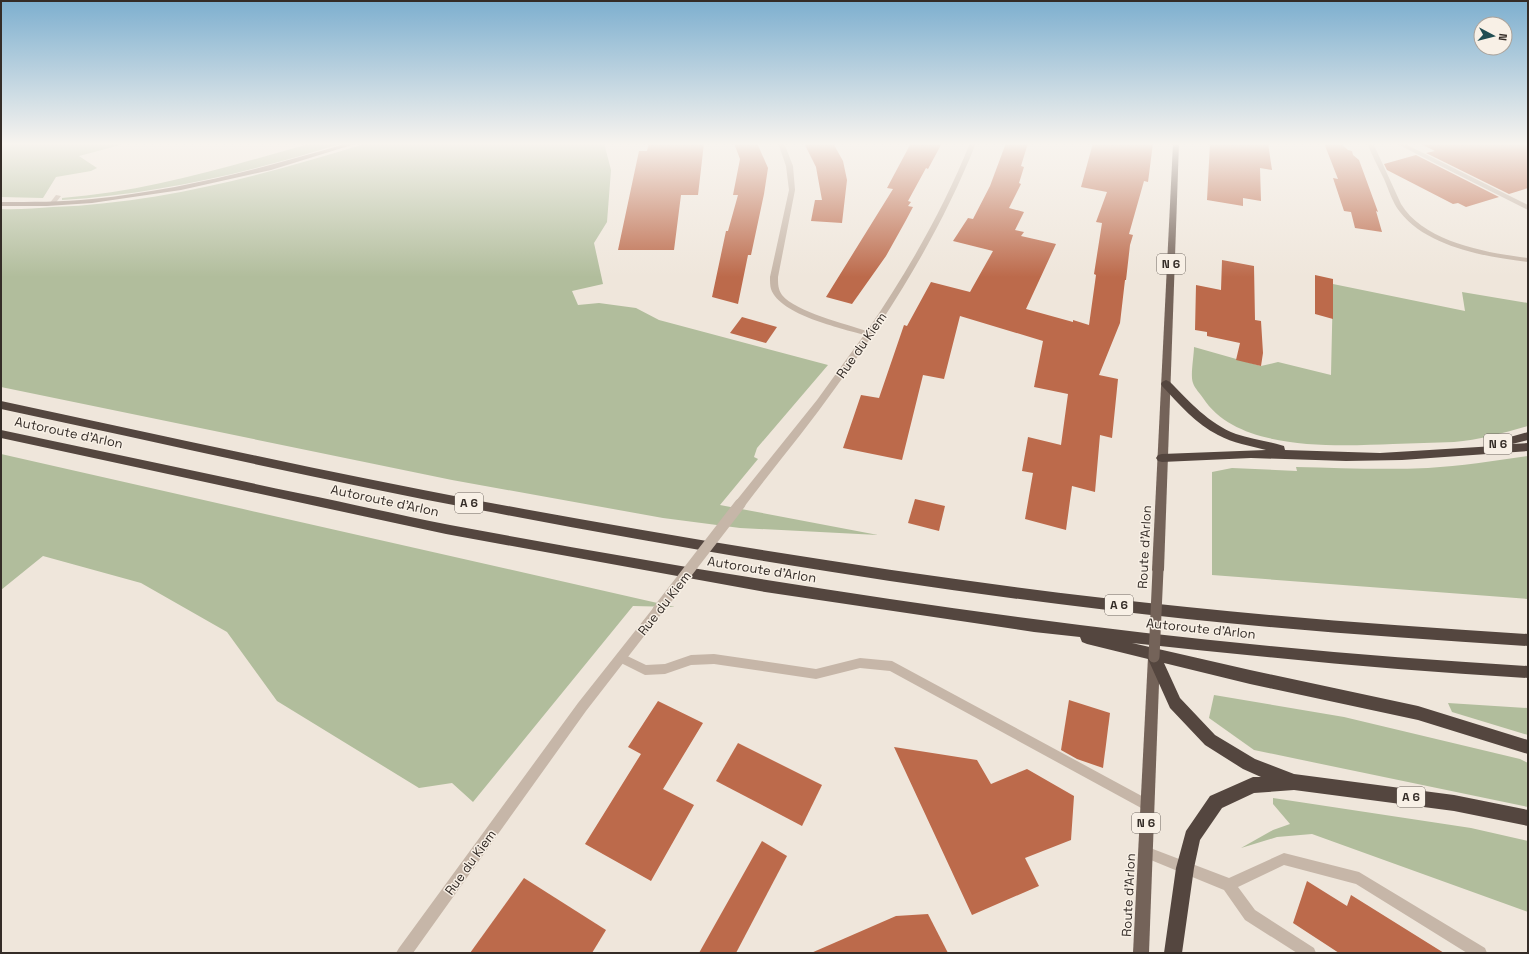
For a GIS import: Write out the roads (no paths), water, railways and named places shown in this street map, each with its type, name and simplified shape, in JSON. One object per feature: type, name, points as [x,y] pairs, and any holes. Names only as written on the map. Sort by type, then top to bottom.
[{"type":"highway","name":"N 6","points":[[1166,384],[1200,418],[1217,430],[1250,442],[1305,454]]},
{"type":"highway","name":"Autoroute d'Arlon","points":[[1,404],[443,498],[780,558],[941,583],[1259,620],[1438,635],[1528,640]]},
{"type":"highway","name":"Autoroute d'Arlon","points":[[1,434],[446,529],[765,586],[1034,626],[1313,656],[1455,668],[1528,672]]},
{"type":"highway","name":"N 6","points":[[1468,453],[1528,436]]},
{"type":"highway","name":"N 6","points":[[1162,458],[1211,454],[1305,454],[1357,458],[1468,453],[1528,446]]},
{"type":"highway","points":[[1034,626],[1250,677],[1418,713],[1528,747]]},
{"type":"highway","name":"A 6","points":[[1154,657],[1175,703],[1210,740],[1249,764],[1294,782]]},
{"type":"highway","name":"A 6","points":[[1173,953],[1185,868],[1192,837],[1216,802],[1253,785],[1294,782],[1454,803],[1528,818]]},
{"type":"main road","points":[[1,204],[52,204],[116,199],[187,188]]},
{"type":"main road","name":"Route d'Arlon","points":[[1141,953],[1174,188]]},
{"type":"street","points":[[792,188],[774,277],[775,290],[785,303],[806,314],[869,334]]},
{"type":"street","name":"Rue du Kiem","points":[[404,953],[582,707],[846,368],[910,273],[954,188]]},
{"type":"street","points":[[1391,188],[1404,214],[1418,225],[1457,245],[1501,257],[1528,260]]},
{"type":"street","points":[[1487,188],[1528,208]]},
{"type":"lane","points":[[52,204],[58,196]]},
{"type":"lane","points":[[621,658],[645,670],[665,669],[692,660],[714,659],[816,674],[860,663],[892,666],[1147,805]]},
{"type":"lane","points":[[1145,852],[1229,885],[1250,915],[1309,953]]},
{"type":"lane","points":[[1229,885],[1284,859],[1359,878],[1480,953]]}]
